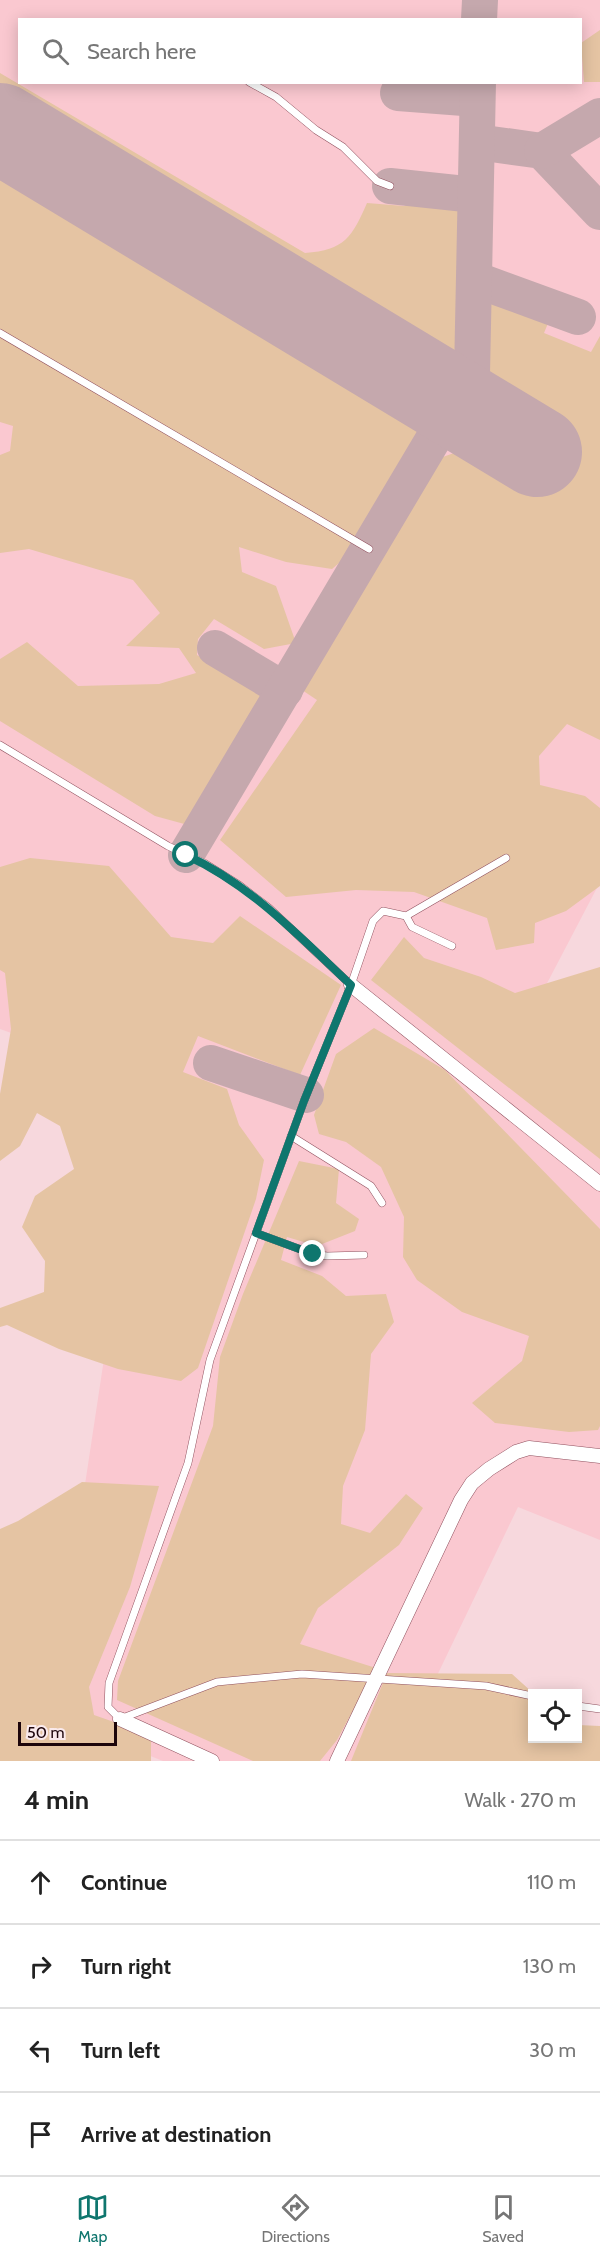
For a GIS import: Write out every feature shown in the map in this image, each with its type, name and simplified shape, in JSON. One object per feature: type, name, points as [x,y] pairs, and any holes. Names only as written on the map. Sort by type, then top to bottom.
[{"type":"street","points":[[351,985],[600,1184]]},
{"type":"street","points":[[337,1761],[461,1500],[472,1483],[516,1452],[529,1448],[600,1456]]},
{"type":"street","points":[[120,1719],[212,1761]]},
{"type":"lane","points":[[253,84],[276,97],[316,130],[344,147],[377,181],[390,186]]},
{"type":"lane","points":[[0,333],[369,549]]},
{"type":"lane","points":[[0,745],[168,846],[204,863],[239,885],[269,908],[351,985]]},
{"type":"lane","points":[[506,858],[406,916],[383,911],[373,921],[351,985],[291,1136],[210,1360],[188,1463],[110,1683],[108,1707],[120,1719],[217,1682],[302,1674],[486,1686],[528,1695]]},
{"type":"lane","points":[[406,916],[412,927],[452,946]]},
{"type":"lane","points":[[291,1136],[370,1186],[382,1203]]},
{"type":"lane","points":[[256,1233],[313,1254],[364,1255]]},
{"type":"lane","points":[[582,1707],[600,1709]]},
{"type":"shaded area","points":[[0,0],[600,0],[600,882],[532,1012],[600,1052],[600,1540],[518,1507],[396,1761],[163,1761],[50,1716],[146,1081],[0,1029]]},
{"type":"shaded area","points":[[600,30],[600,82],[584,82],[582,42]]},
{"type":"shaded area","points":[[0,73],[305,253],[329,249],[345,240],[357,225],[367,203],[404,206],[421,199],[459,203],[469,217],[467,264],[457,270],[457,285],[464,298],[461,349],[451,362],[0,91]]},
{"type":"shaded area","points":[[0,165],[408,410],[419,437],[371,511],[372,535],[332,569],[286,562],[239,547],[242,572],[276,586],[296,643],[264,649],[214,619],[198,639],[197,655],[217,667],[245,673],[264,690],[254,708],[258,719],[215,800],[188,825],[155,816],[0,721],[0,659],[27,642],[78,686],[159,684],[196,673],[179,648],[126,646],[160,613],[133,580],[29,549],[0,553],[0,455],[10,451],[13,426],[0,422]]},
{"type":"shaded area","points":[[492,293],[551,316],[544,333],[591,352],[600,336],[600,740],[567,724],[539,756],[540,785],[585,796],[600,808],[600,886],[566,911],[535,923],[534,943],[496,950],[487,918],[414,892],[356,890],[286,897],[220,840],[317,700],[302,690],[440,458],[468,448],[527,481],[558,429],[481,381],[481,303]]},
{"type":"shaded area","points":[[30,858],[109,866],[171,937],[213,943],[240,916],[341,985],[300,1075],[198,1036],[183,1072],[227,1089],[239,1125],[264,1160],[256,1199],[198,1368],[181,1381],[118,1369],[59,1349],[7,1325],[0,1327],[0,1308],[44,1292],[45,1261],[22,1227],[35,1196],[74,1169],[60,1126],[37,1113],[20,1146],[0,1161],[0,1094],[11,1029],[5,973],[0,970],[0,867]]},
{"type":"shaded area","points":[[404,937],[424,958],[481,977],[515,993],[600,967],[600,1159],[371,980]]},
{"type":"shaded area","points":[[374,1028],[445,1070],[600,1229],[600,1426],[598,1430],[569,1432],[495,1423],[472,1403],[522,1361],[529,1336],[462,1312],[417,1280],[403,1257],[404,1217],[381,1167],[346,1142],[319,1134],[314,1115],[336,1054]]},
{"type":"shaded area","points":[[299,1161],[339,1169],[336,1203],[359,1219],[355,1231],[317,1246],[287,1237],[281,1260],[322,1276],[346,1296],[386,1294],[394,1322],[371,1354],[365,1430],[343,1486],[341,1524],[370,1533],[406,1494],[423,1508],[399,1545],[318,1608],[300,1644],[376,1668],[337,1740],[320,1761],[253,1761],[117,1700],[118,1681],[213,1426],[220,1357],[243,1294]]},
{"type":"shaded area","points":[[82,1482],[159,1486],[130,1587],[89,1687],[94,1715],[151,1735],[151,1761],[0,1761],[0,1529],[18,1521]]},
{"type":"shaded area","points":[[387,1673],[512,1674],[529,1689],[528,1743],[582,1743],[582,1725],[600,1726],[600,1761],[351,1761]]},
{"type":"taxiway","points":[[479,18],[480,0]]},
{"type":"taxiway","points":[[186,855],[472,374],[478,84]]},
{"type":"taxiway","points":[[398,93],[477,99]]},
{"type":"taxiway","points":[[542,151],[600,116]]},
{"type":"taxiway","points":[[477,142],[542,151],[600,212]]},
{"type":"taxiway","points":[[390,186],[475,195]]},
{"type":"taxiway","points":[[474,279],[578,317]]},
{"type":"taxiway","points":[[215,648],[285,690]]},
{"type":"taxiway","points":[[211,1063],[306,1095]]},
{"type":"runway","points":[[0,128],[537,452]]},
{"type":"route","points":[[186,855],[204,863],[239,885],[269,908],[351,985],[304,1101],[256,1233],[313,1254]]}]
